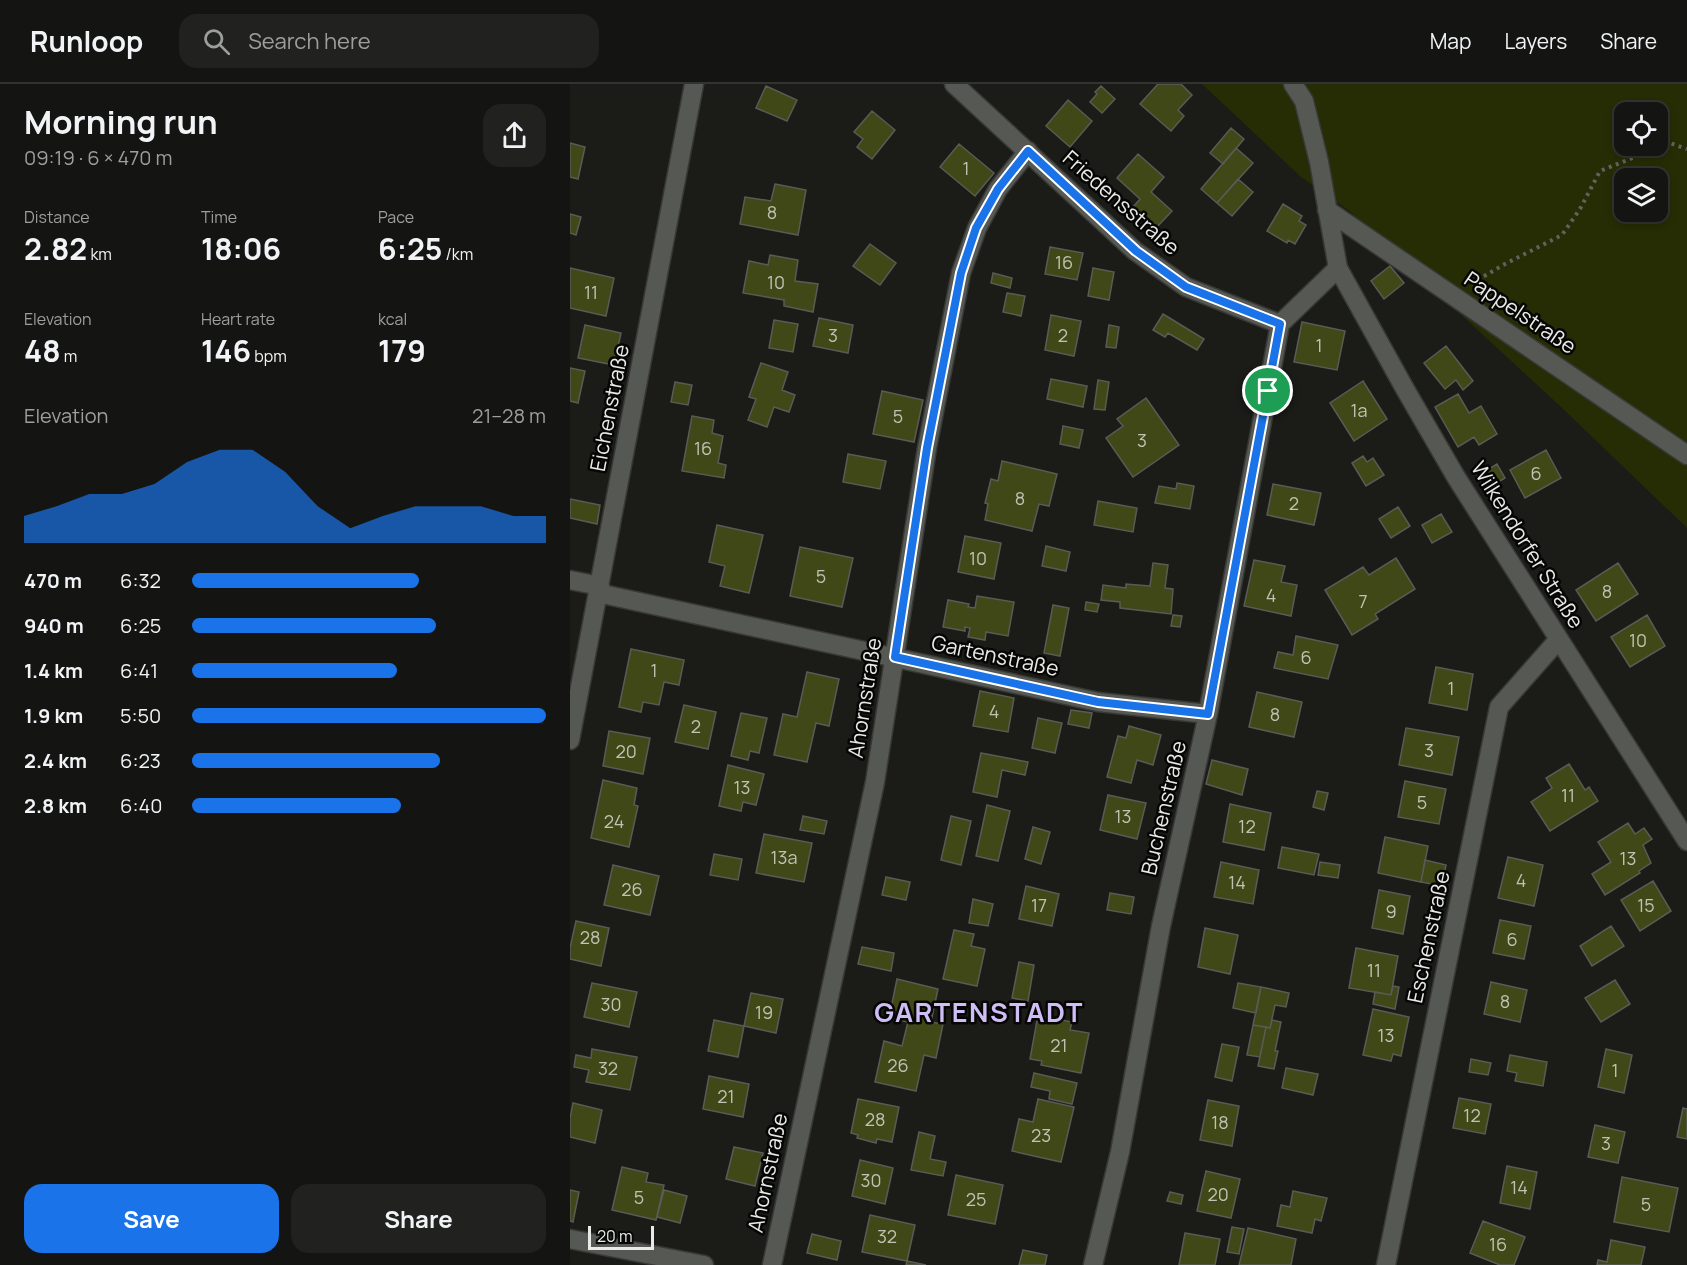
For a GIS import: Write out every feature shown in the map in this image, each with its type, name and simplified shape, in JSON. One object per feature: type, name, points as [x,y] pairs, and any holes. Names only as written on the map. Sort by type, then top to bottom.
[{"type":"street","name":"Eichenstraße","points":[[570,740],[694,84]]},
{"type":"street","name":"Friedensstraße","points":[[954,84],[1136,251],[1186,287],[1280,324]]},
{"type":"street","name":"Wilkendorfer Straße","points":[[1293,84],[1304,101],[1319,162],[1338,268],[1404,389],[1456,477],[1687,842]]},
{"type":"street","name":"Ahornstraße","points":[[772,1265],[874,782],[927,448],[961,273],[976,228],[998,189],[1028,151]]},
{"type":"street","name":"Pappelstraße","points":[[1327,210],[1687,454]]},
{"type":"street","points":[[1280,324],[1338,268]]},
{"type":"street","name":"Buchenstraße","points":[[1093,1265],[1120,1152],[1161,926],[1208,714],[1280,324]]},
{"type":"street","name":"Gartenstraße","points":[[570,580],[599,590],[1098,702],[1208,714]]},
{"type":"street","name":"Eschenstraße","points":[[1386,1265],[1499,707],[1559,639]]},
{"type":"street","points":[[570,1239],[704,1265]]},
{"type":"path","points":[[1452,295],[1503,265],[1562,235],[1580,210],[1600,171],[1670,142],[1687,149]]},
{"type":"green space","points":[[1202,84],[1687,84],[1687,528],[1561,407],[1348,210],[1301,177]]},
{"type":"building","points":[[1158,84],[1181,84],[1192,95],[1178,110],[1184,116],[1171,131],[1140,104]]},
{"type":"building","points":[[766,86],[797,100],[787,121],[756,108]]},
{"type":"building","points":[[1101,86],[1115,99],[1102,113],[1090,102]]},
{"type":"building","points":[[1068,100],[1092,121],[1070,147],[1046,126]]},
{"type":"building","points":[[872,111],[895,130],[872,159],[857,147],[863,139],[854,132]]},
{"type":"building","points":[[1231,128],[1244,139],[1223,164],[1210,153]]},
{"type":"building","points":[[570,143],[585,147],[578,179],[570,177]]},
{"type":"building","points":[[959,144],[994,173],[975,196],[940,167]]},
{"type":"building","points":[[1236,148],[1253,163],[1217,203],[1201,189]]},
{"type":"building","points":[[1138,154],[1164,177],[1151,192],[1172,211],[1157,227],[1134,206],[1140,199],[1117,178]]},
{"type":"building","points":[[1238,179],[1253,192],[1232,216],[1217,203]]},
{"type":"building","points":[[775,184],[806,190],[798,235],[740,224],[745,197],[771,201]]},
{"type":"building","points":[[1283,204],[1302,216],[1299,221],[1306,225],[1295,244],[1288,240],[1287,243],[1267,231]]},
{"type":"building","points":[[570,214],[581,217],[576,235],[570,233]]},
{"type":"building","points":[[870,244],[896,263],[880,285],[853,266]]},
{"type":"building","points":[[1050,247],[1083,253],[1077,280],[1045,274]]},
{"type":"building","points":[[770,255],[798,260],[795,281],[818,284],[813,312],[784,306],[784,300],[743,293],[749,261],[768,265]]},
{"type":"building","points":[[1390,266],[1404,283],[1384,299],[1371,281]]},
{"type":"building","points":[[570,268],[614,278],[606,316],[570,308]]},
{"type":"building","points":[[1093,268],[1114,272],[1109,300],[1088,296]]},
{"type":"building","points":[[993,273],[1012,278],[1010,288],[991,283]]},
{"type":"building","points":[[1007,293],[1025,296],[1021,316],[1003,312]]},
{"type":"building","points":[[1163,314],[1204,339],[1197,350],[1168,333],[1165,337],[1153,330]]},
{"type":"building","points":[[1051,315],[1081,321],[1074,356],[1045,350]]},
{"type":"building","points":[[819,318],[853,325],[848,353],[813,346]]},
{"type":"building","points":[[774,320],[798,324],[793,352],[769,348]]},
{"type":"building","points":[[1302,322],[1345,331],[1337,370],[1294,362]]},
{"type":"building","points":[[585,325],[621,333],[614,365],[578,358]]},
{"type":"building","points":[[1109,325],[1119,327],[1116,348],[1106,347]]},
{"type":"building","points":[[1446,346],[1473,381],[1463,390],[1456,380],[1445,389],[1424,363]]},
{"type":"building","points":[[761,363],[788,372],[782,390],[795,395],[789,412],[774,407],[767,427],[748,420],[756,399],[749,397]]},
{"type":"building","points":[[570,368],[585,371],[578,403],[570,401]]},
{"type":"building","points":[[1051,379],[1087,386],[1083,407],[1047,399]]},
{"type":"building","points":[[1098,380],[1109,382],[1105,410],[1094,409]]},
{"type":"building","points":[[1363,381],[1387,419],[1354,441],[1330,403]]},
{"type":"building","points":[[675,382],[692,385],[688,405],[671,402]]},
{"type":"building","points":[[882,391],[923,400],[914,442],[873,434]]},
{"type":"building","points":[[1458,394],[1469,413],[1481,406],[1497,434],[1479,445],[1474,437],[1458,447],[1435,407]]},
{"type":"building","points":[[1146,398],[1179,445],[1133,477],[1106,438],[1123,426],[1117,419]]},
{"type":"building","points":[[692,416],[714,420],[712,433],[723,436],[718,463],[726,465],[724,478],[682,471]]},
{"type":"building","points":[[1063,426],[1083,430],[1079,448],[1060,444]]},
{"type":"building","points":[[1546,450],[1561,478],[1525,498],[1510,470]]},
{"type":"building","points":[[848,454],[886,461],[880,489],[843,482]]},
{"type":"building","points":[[1363,456],[1367,462],[1373,458],[1384,475],[1366,486],[1352,463]]},
{"type":"building","points":[[1002,461],[1057,474],[1049,506],[1039,504],[1032,531],[985,520],[988,504],[985,503],[991,479],[998,481]]},
{"type":"building","points":[[1497,464],[1505,478],[1485,490],[1477,476]]},
{"type":"building","points":[[1177,483],[1194,486],[1190,509],[1155,503],[1159,486],[1176,489]]},
{"type":"building","points":[[1273,484],[1321,493],[1314,525],[1267,515]]},
{"type":"building","points":[[570,499],[600,505],[597,524],[570,518]]},
{"type":"building","points":[[1098,501],[1137,508],[1133,532],[1094,525]]},
{"type":"building","points":[[1398,507],[1410,526],[1391,538],[1379,519]]},
{"type":"building","points":[[1441,514],[1452,532],[1432,543],[1422,525]]},
{"type":"building","points":[[717,525],[763,535],[749,593],[720,586],[725,566],[709,562]]},
{"type":"building","points":[[965,536],[1001,543],[994,579],[958,572]]},
{"type":"building","points":[[1046,546],[1070,552],[1066,571],[1042,566]]},
{"type":"building","points":[[800,547],[853,558],[842,607],[790,596]]},
{"type":"building","points":[[1396,558],[1415,589],[1375,614],[1378,619],[1352,635],[1325,590],[1363,567],[1369,575]]},
{"type":"building","points":[[1254,560],[1285,566],[1281,582],[1297,585],[1291,616],[1244,606]]},
{"type":"building","points":[[1153,563],[1168,565],[1165,588],[1173,589],[1171,614],[1120,608],[1120,602],[1101,600],[1103,585],[1126,588],[1126,584],[1150,586]]},
{"type":"building","points":[[1618,563],[1638,594],[1596,621],[1576,590]]},
{"type":"building","points":[[977,596],[1014,602],[1008,636],[986,632],[985,640],[968,637],[970,628],[965,627],[965,631],[943,627],[948,600],[969,604],[968,607],[975,608]]},
{"type":"building","points":[[1086,602],[1099,604],[1097,612],[1085,610]]},
{"type":"building","points":[[1053,605],[1069,608],[1060,656],[1044,653]]},
{"type":"building","points":[[1173,615],[1182,616],[1180,627],[1171,626]]},
{"type":"building","points":[[1647,615],[1665,646],[1630,667],[1611,637]]},
{"type":"building","points":[[1296,636],[1338,645],[1328,679],[1274,668],[1278,652],[1293,655]]},
{"type":"building","points":[[631,649],[684,660],[679,685],[664,682],[659,705],[643,702],[641,712],[619,707]]},
{"type":"building","points":[[1436,667],[1473,674],[1467,710],[1429,703]]},
{"type":"building","points":[[807,672],[839,679],[829,726],[816,723],[807,762],[774,755],[783,714],[797,717]]},
{"type":"building","points":[[980,691],[1014,698],[1008,732],[973,726]]},
{"type":"building","points":[[1257,692],[1302,702],[1294,737],[1249,727]]},
{"type":"building","points":[[684,705],[716,712],[708,749],[675,742]]},
{"type":"building","points":[[1071,710],[1092,713],[1089,728],[1068,724]]},
{"type":"building","points":[[741,713],[767,718],[759,753],[750,751],[748,760],[731,756]]},
{"type":"building","points":[[1038,718],[1062,723],[1055,753],[1032,748]]},
{"type":"building","points":[[1129,726],[1161,735],[1153,765],[1137,760],[1131,783],[1107,777],[1118,736],[1126,738]]},
{"type":"building","points":[[1406,728],[1459,737],[1452,775],[1399,765]]},
{"type":"building","points":[[609,731],[650,738],[643,774],[603,766]]},
{"type":"building","points":[[981,753],[1028,762],[1025,775],[1002,770],[997,797],[973,792]]},
{"type":"building","points":[[1212,760],[1248,769],[1242,795],[1206,784]]},
{"type":"building","points":[[1569,764],[1585,790],[1589,787],[1598,801],[1550,831],[1531,802],[1552,788],[1546,778]]},
{"type":"building","points":[[728,765],[764,774],[756,805],[743,802],[741,811],[719,806]]},
{"type":"building","points":[[603,780],[637,788],[634,805],[638,806],[629,847],[591,838]]},
{"type":"building","points":[[1405,781],[1446,789],[1439,824],[1398,817]]},
{"type":"building","points":[[1317,791],[1328,793],[1324,810],[1313,807]]},
{"type":"building","points":[[1108,795],[1146,803],[1137,839],[1100,830]]},
{"type":"building","points":[[1230,804],[1271,813],[1264,850],[1223,842]]},
{"type":"building","points":[[987,805],[1010,811],[998,861],[976,856]]},
{"type":"building","points":[[803,816],[827,821],[824,834],[800,830]]},
{"type":"building","points":[[951,816],[971,821],[961,865],[941,860]]},
{"type":"building","points":[[1628,823],[1635,834],[1644,828],[1652,839],[1643,845],[1651,863],[1639,871],[1640,873],[1605,895],[1592,874],[1611,862],[1598,842]]},
{"type":"building","points":[[1033,827],[1050,832],[1041,864],[1025,859]]},
{"type":"building","points":[[764,834],[812,843],[804,882],[756,873]]},
{"type":"building","points":[[1385,837],[1428,846],[1421,882],[1378,873]]},
{"type":"building","points":[[1282,847],[1319,854],[1314,875],[1278,868]]},
{"type":"building","points":[[714,854],[742,859],[738,880],[710,875]]},
{"type":"building","points":[[1508,857],[1543,865],[1534,906],[1498,898]]},
{"type":"building","points":[[1425,860],[1446,865],[1442,886],[1421,882]]},
{"type":"building","points":[[1221,862],[1259,870],[1253,904],[1214,897]]},
{"type":"building","points":[[1320,862],[1340,865],[1338,878],[1318,875]]},
{"type":"building","points":[[613,865],[659,876],[650,915],[604,905]]},
{"type":"building","points":[[886,877],[910,882],[906,900],[882,895]]},
{"type":"building","points":[[1653,881],[1671,911],[1640,931],[1621,900]]},
{"type":"building","points":[[1026,886],[1059,894],[1052,926],[1019,919]]},
{"type":"building","points":[[1379,890],[1410,896],[1403,934],[1372,928]]},
{"type":"building","points":[[1110,893],[1134,897],[1131,914],[1107,910]]},
{"type":"building","points":[[973,899],[993,904],[988,926],[969,923]]},
{"type":"building","points":[[1500,920],[1531,926],[1524,959],[1493,953]]},
{"type":"building","points":[[576,921],[609,928],[601,966],[570,959]]},
{"type":"building","points":[[1611,926],[1624,946],[1592,966],[1580,946]]},
{"type":"building","points":[[1205,928],[1238,935],[1230,974],[1198,967]]},
{"type":"building","points":[[954,930],[974,934],[971,946],[985,949],[977,986],[943,979]]},
{"type":"building","points":[[862,947],[894,953],[891,971],[858,964]]},
{"type":"building","points":[[1356,948],[1398,956],[1391,995],[1349,988]]},
{"type":"building","points":[[1019,962],[1034,965],[1028,1001],[1012,998]]},
{"type":"building","points":[[897,979],[938,989],[931,1022],[943,1024],[936,1058],[924,1055],[916,1091],[875,1082],[884,1041],[902,1046],[908,1022],[889,1018]]},
{"type":"building","points":[[1615,980],[1630,1004],[1601,1022],[1585,998]]},
{"type":"building","points":[[1491,982],[1527,990],[1520,1022],[1484,1014]]},
{"type":"building","points":[[592,983],[637,992],[629,1027],[584,1017]]},
{"type":"building","points":[[1238,983],[1261,987],[1256,1013],[1233,1008]]},
{"type":"building","points":[[1393,986],[1399,987],[1395,1009],[1373,1004],[1375,992],[1391,995]]},
{"type":"building","points":[[1261,987],[1289,993],[1286,1007],[1275,1005],[1270,1028],[1253,1025]]},
{"type":"building","points":[[751,993],[783,999],[776,1033],[744,1026]]},
{"type":"building","points":[[1373,1009],[1409,1017],[1401,1056],[1393,1054],[1391,1061],[1363,1055]]},
{"type":"building","points":[[1038,1015],[1072,1022],[1070,1030],[1089,1033],[1081,1073],[1041,1065],[1042,1061],[1030,1059]]},
{"type":"building","points":[[714,1020],[744,1026],[738,1057],[708,1051]]},
{"type":"building","points":[[1272,1020],[1281,1022],[1274,1069],[1258,1066],[1266,1027],[1270,1028]]},
{"type":"building","points":[[1253,1025],[1266,1027],[1260,1057],[1247,1055]]},
{"type":"building","points":[[1222,1044],[1239,1047],[1232,1081],[1215,1077]]},
{"type":"building","points":[[592,1049],[637,1057],[630,1090],[586,1082],[589,1070],[574,1067],[576,1055],[591,1058]]},
{"type":"building","points":[[1606,1049],[1632,1055],[1624,1093],[1598,1087]]},
{"type":"building","points":[[1510,1055],[1547,1062],[1543,1086],[1515,1081],[1517,1073],[1507,1071]]},
{"type":"building","points":[[1471,1059],[1491,1063],[1488,1075],[1469,1072]]},
{"type":"building","points":[[1286,1068],[1318,1074],[1313,1095],[1282,1088]]},
{"type":"building","points":[[1034,1073],[1077,1083],[1072,1104],[1049,1099],[1050,1091],[1031,1087]]},
{"type":"building","points":[[709,1076],[749,1084],[743,1117],[703,1109]]},
{"type":"building","points":[[1459,1098],[1491,1104],[1485,1134],[1453,1128]]},
{"type":"building","points":[[858,1099],[899,1107],[892,1142],[877,1139],[876,1143],[857,1138],[858,1135],[851,1133]]},
{"type":"building","points":[[1038,1099],[1074,1107],[1061,1162],[1012,1151],[1019,1119],[1033,1122]]},
{"type":"building","points":[[1208,1100],[1239,1106],[1232,1146],[1200,1140]]},
{"type":"building","points":[[573,1103],[602,1110],[595,1143],[570,1137]]},
{"type":"building","points":[[1683,1108],[1687,1109],[1687,1139],[1677,1137]]},
{"type":"building","points":[[1595,1125],[1625,1132],[1618,1163],[1588,1157]]},
{"type":"building","points":[[919,1132],[935,1136],[930,1159],[946,1162],[943,1176],[911,1170]]},
{"type":"building","points":[[734,1147],[763,1153],[755,1186],[726,1179]]},
{"type":"building","points":[[860,1160],[893,1168],[885,1204],[852,1196]]},
{"type":"building","points":[[1507,1166],[1537,1172],[1530,1209],[1500,1203]]},
{"type":"building","points":[[622,1167],[648,1173],[646,1182],[664,1185],[656,1220],[612,1210]]},
{"type":"building","points":[[1206,1171],[1240,1179],[1231,1218],[1197,1211]]},
{"type":"building","points":[[956,1175],[1003,1185],[995,1224],[948,1215]]},
{"type":"building","points":[[1622,1177],[1678,1188],[1669,1232],[1614,1222]]},
{"type":"building","points":[[570,1190],[579,1192],[573,1222],[570,1221]]},
{"type":"building","points":[[664,1190],[687,1196],[680,1223],[657,1217]]},
{"type":"building","points":[[1293,1191],[1327,1198],[1321,1221],[1315,1219],[1312,1233],[1277,1226],[1281,1205],[1290,1207]]},
{"type":"building","points":[[1170,1192],[1183,1195],[1181,1204],[1167,1201]]},
{"type":"building","points":[[870,1215],[915,1225],[907,1261],[862,1252]]},
{"type":"building","points":[[1483,1221],[1525,1237],[1514,1265],[1500,1265],[1470,1253]]},
{"type":"building","points":[[1232,1227],[1244,1229],[1239,1254],[1227,1252]]},
{"type":"building","points":[[1248,1228],[1296,1239],[1291,1265],[1239,1265]]},
{"type":"building","points":[[1185,1233],[1220,1239],[1215,1265],[1179,1265]]},
{"type":"building","points":[[812,1234],[841,1241],[837,1260],[807,1253]]},
{"type":"building","points":[[1611,1240],[1645,1247],[1641,1265],[1597,1265],[1598,1260],[1607,1262]]},
{"type":"building","points":[[1023,1250],[1047,1255],[1045,1265],[1019,1265]]},
{"type":"building","points":[[907,1261],[926,1265],[906,1265]]},
{"type":"district","name":"GARTENSTADT","points":[[979,1013]]},
{"type":"route","points":[[1028,151],[1136,251],[1186,287],[1280,324],[1268,391],[1208,714],[1098,702],[895,657],[927,448],[961,273],[976,228],[998,189],[1028,151]]}]
